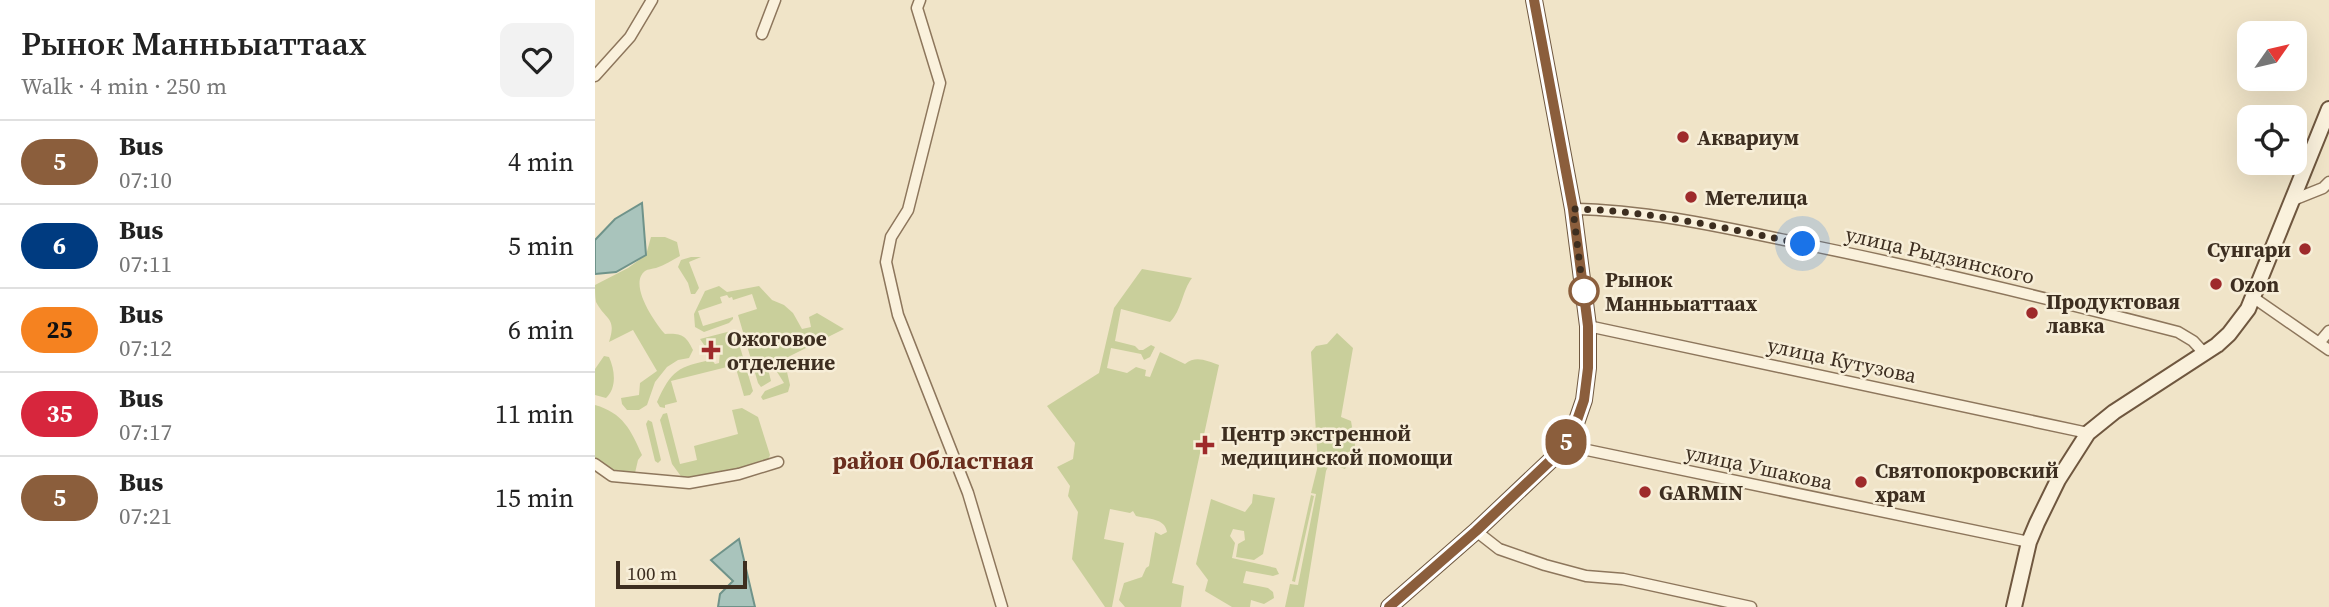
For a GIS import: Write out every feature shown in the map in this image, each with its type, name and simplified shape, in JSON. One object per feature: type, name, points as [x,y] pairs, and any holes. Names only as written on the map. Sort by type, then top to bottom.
[{"type":"street","points":[[595,76],[631,37],[652,0]]},
{"type":"street","points":[[762,34],[775,0]]},
{"type":"street","points":[[920,0],[917,8],[940,83],[908,211],[891,237],[886,262],[898,315],[968,493],[1002,607]]},
{"type":"street","points":[[1389,607],[1476,531],[1550,461],[1573,432],[1584,400],[1588,368],[1588,326],[1573,209],[1534,0]]},
{"type":"street","points":[[2014,607],[2029,542],[2058,480],[2088,433],[2115,412],[2205,354],[2241,321],[2254,298],[2329,109]]},
{"type":"street","points":[[2293,200],[2323,188],[2329,182]]},
{"type":"street","name":"улица Рыдзинского","points":[[1573,209],[1605,209],[1731,229],[1959,277],[2178,332],[2193,341],[2205,354]]},
{"type":"street","points":[[2254,298],[2329,351]]},
{"type":"street","name":"улица Кутузова","points":[[1588,326],[2088,433]]},
{"type":"street","points":[[2319,344],[2329,331]]},
{"type":"street","name":"улица Ушакова","points":[[1563,445],[2029,542]]},
{"type":"street","points":[[595,464],[612,476],[689,483],[739,474],[778,462]]},
{"type":"street","points":[[1476,531],[1499,549],[1545,565],[1586,576],[1623,579],[1751,607]]},
{"type":"green space","points":[[651,237],[665,237],[677,242],[680,256],[645,271],[641,277],[641,294],[665,334],[682,336],[693,350],[689,358],[678,360],[667,367],[655,382],[647,405],[639,410],[627,410],[621,398],[639,395],[640,383],[657,371],[633,330],[609,342],[611,323],[596,302],[595,285],[646,255]]},
{"type":"green space","points":[[701,257],[689,262],[699,288],[695,294],[691,294],[678,267],[681,260]]},
{"type":"green space","points":[[1142,269],[1192,278],[1170,322],[1121,309],[1115,341],[1135,346],[1139,350],[1151,345],[1155,347],[1150,357],[1144,360],[1141,354],[1111,348],[1107,368],[1127,373],[1136,367],[1146,370],[1145,376],[1150,377],[1160,352],[1185,364],[1197,359],[1219,365],[1172,583],[1184,586],[1181,607],[1125,607],[1119,600],[1124,583],[1142,577],[1149,566],[1155,532],[1161,535],[1167,532],[1166,527],[1159,522],[1136,516],[1133,511],[1130,513],[1110,509],[1104,539],[1124,543],[1112,607],[1105,607],[1072,559],[1078,512],[1068,496],[1070,486],[1057,467],[1073,459],[1075,443],[1047,406],[1099,373],[1114,308]]},
{"type":"green space","points":[[719,286],[727,292],[759,286],[772,300],[793,313],[802,329],[811,327],[809,317],[817,313],[844,329],[784,359],[790,385],[788,392],[763,400],[761,397],[765,391],[784,383],[774,367],[768,369],[771,381],[761,387],[758,383],[738,315],[757,309],[752,294],[733,300],[727,295],[720,297],[722,303],[698,311],[703,326],[733,317],[729,323],[704,332],[695,327],[694,314],[705,291]]},
{"type":"green space","points":[[735,330],[753,391],[750,395],[744,396],[735,365],[671,381],[677,402],[665,405],[665,408],[660,407],[657,402],[667,383],[677,372],[700,362],[712,360],[715,364],[719,363],[720,352],[707,349],[700,339]]},
{"type":"green space","points":[[1337,333],[1353,348],[1341,417],[1351,421],[1355,445],[1353,452],[1346,453],[1345,469],[1330,463],[1326,471],[1304,607],[1285,607],[1290,584],[1298,585],[1316,494],[1311,493],[1318,465],[1311,352],[1316,346],[1327,344]]},
{"type":"green space","points":[[604,356],[609,357],[614,379],[610,394],[606,398],[595,395],[595,369]]},
{"type":"green space","points":[[595,405],[613,413],[630,430],[642,455],[635,473],[613,471],[595,458]]},
{"type":"green space","points":[[742,408],[758,417],[770,455],[768,460],[709,476],[683,479],[672,464],[660,420],[663,414],[667,413],[680,464],[697,460],[694,446],[738,434],[732,410]]},
{"type":"green space","points":[[648,420],[652,422],[661,460],[658,463],[655,461],[646,424]]},
{"type":"green space","points":[[1253,494],[1275,498],[1263,554],[1254,560],[1236,557],[1238,544],[1245,540],[1244,531],[1233,529],[1230,536],[1235,543],[1232,558],[1276,568],[1279,574],[1273,576],[1246,571],[1243,583],[1268,588],[1273,592],[1274,598],[1264,604],[1251,600],[1250,607],[1232,607],[1205,591],[1208,580],[1196,564],[1211,499],[1245,512],[1252,503]]},
{"type":"green space","points":[[1311,495],[1314,496],[1295,582],[1292,581]]},
{"type":"water","points":[[642,203],[646,255],[616,272],[595,274],[595,240],[615,219]]},
{"type":"water","points":[[739,539],[755,607],[718,607],[720,594],[733,581],[711,560]]},
{"type":"bus line","name":"5","points":[[1389,607],[1476,531],[1550,461],[1573,432],[1584,400],[1588,368],[1588,326],[1573,209],[1534,0]]},
{"type":"place","name":"Аквариум","points":[[1683,137]]},
{"type":"place","name":"Метелица","points":[[1691,197]]},
{"type":"place","name":"Сунгари","points":[[2305,249]]},
{"type":"place","name":"Ozon","points":[[2216,284]]},
{"type":"place","name":"Рынок Манньыаттаах","points":[[1584,291]]},
{"type":"place","name":"Продуктовая лавка","points":[[2032,313]]},
{"type":"place","name":"Ожоговое отделение","points":[[711,350]]},
{"type":"place","name":"Центр экстренной медицинской помощи","points":[[1205,445]]},
{"type":"place","name":"Святопокровский храм","points":[[1861,482]]},
{"type":"place","name":"GARMIN","points":[[1645,492]]},
{"type":"district","name":"район Областная","points":[[933,460]]},
{"type":"route","points":[[1584,291],[1584,299],[1573,209],[1605,209],[1731,229],[1803,244]]}]
